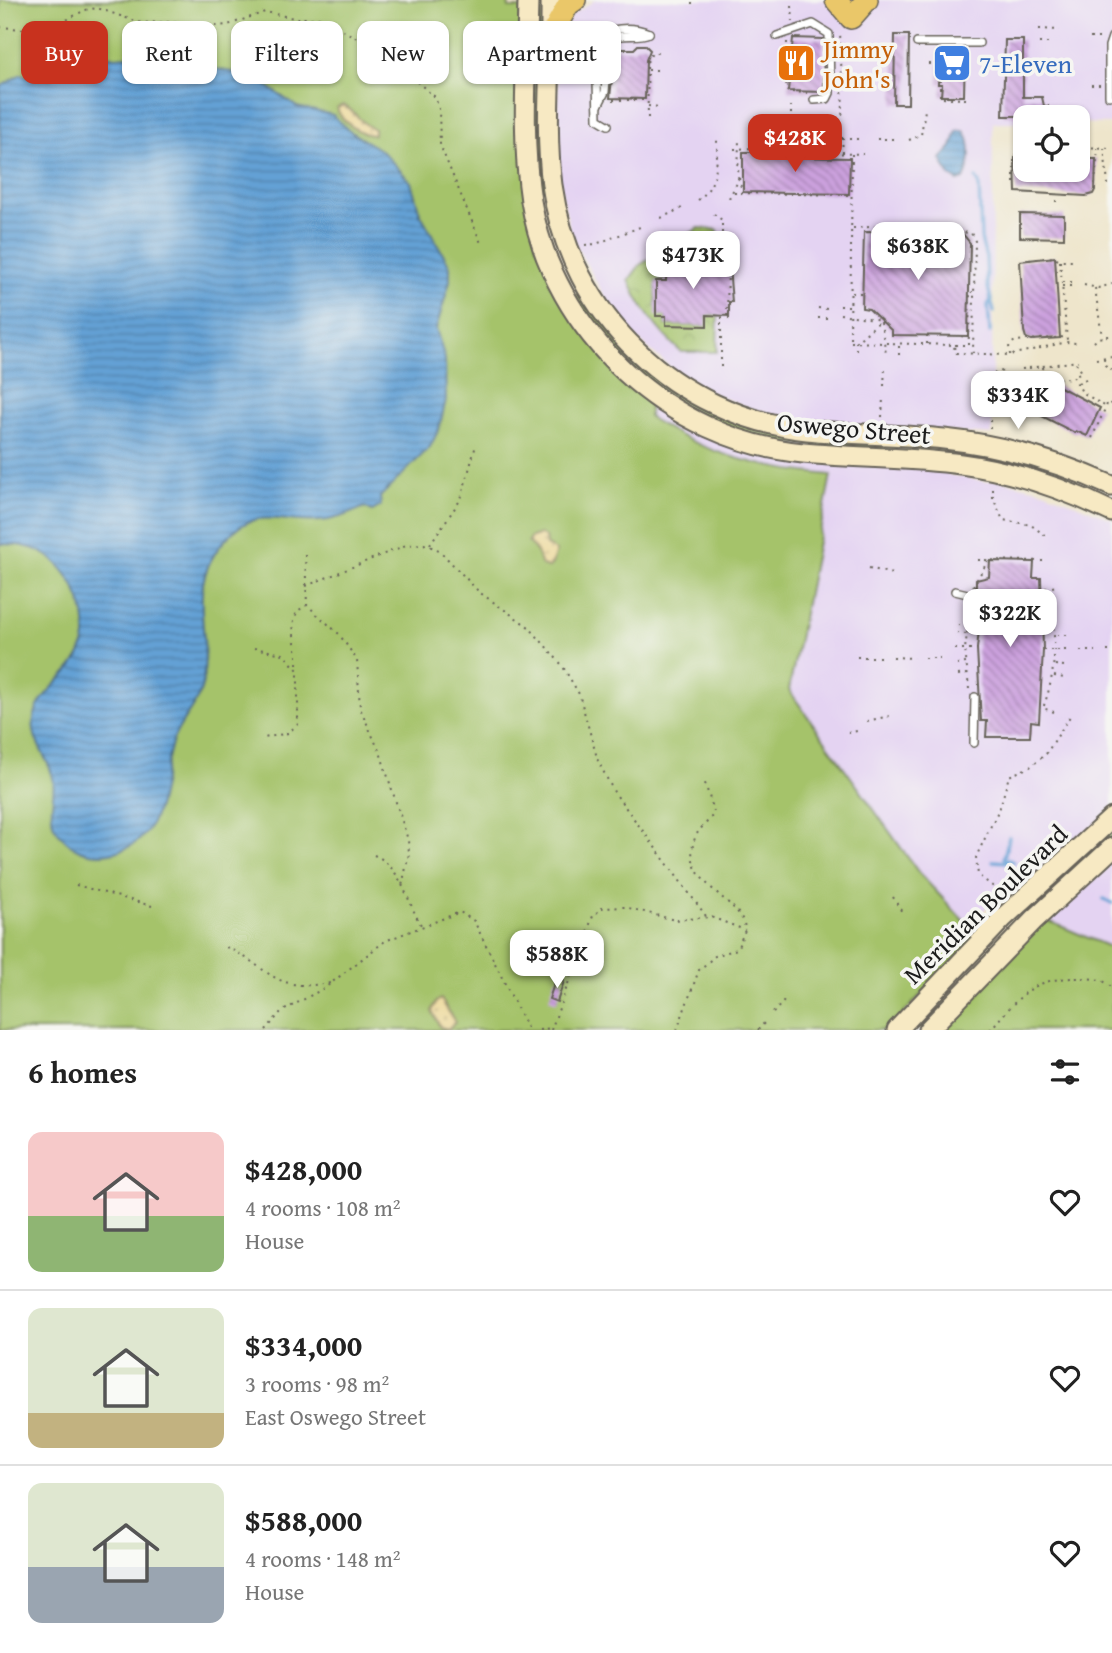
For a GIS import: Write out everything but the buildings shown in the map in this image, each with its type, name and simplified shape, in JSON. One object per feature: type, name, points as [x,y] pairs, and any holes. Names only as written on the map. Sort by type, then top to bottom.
[{"type":"main road","name":"Oswego Street","points":[[528,0],[527,161],[539,234],[555,276],[577,316],[627,374],[686,416],[746,442],[802,453],[978,467],[1049,486],[1112,512]]},
{"type":"main road","name":"Oswego Street","points":[[551,0],[551,21]]},
{"type":"main road","points":[[559,21],[568,5],[575,0]]},
{"type":"main road","points":[[836,0],[851,18],[867,0]]},
{"type":"main road","name":"Oswego Street","points":[[551,84],[550,161],[560,225],[593,298],[610,322],[646,360],[694,395],[763,423],[811,430],[967,442],[1057,464],[1112,486]]},
{"type":"main road","name":"Meridian Boulevard","points":[[897,1030],[1003,918],[1112,818]]},
{"type":"main road","name":"Meridian Boulevard","points":[[928,1030],[1034,920],[1112,848]]},
{"type":"lane","points":[[777,36],[813,24],[829,34],[830,93],[827,99],[812,96]]},
{"type":"lane","points":[[608,125],[599,122],[598,106],[605,92],[609,42],[616,36],[643,36],[649,33]]},
{"type":"lane","points":[[1109,38],[1109,96]]},
{"type":"lane","points":[[917,43],[979,43]]},
{"type":"lane","points":[[955,591],[976,595]]},
{"type":"lane","points":[[973,696],[974,743]]},
{"type":"path","points":[[792,6],[793,26]]},
{"type":"path","points":[[0,27],[46,31],[85,10],[97,8],[141,23],[204,27],[228,25],[265,12],[324,20],[378,49],[435,97],[439,111],[440,145],[481,243]]},
{"type":"path","points":[[839,28],[844,99],[843,114],[839,121]]},
{"type":"path","points":[[1039,29],[1060,30]]},
{"type":"path","points":[[788,36],[786,91],[812,96]]},
{"type":"path","points":[[1090,38],[1109,38]]},
{"type":"path","points":[[1039,43],[1049,43]]},
{"type":"path","points":[[940,47],[940,98],[967,99]]},
{"type":"path","points":[[648,118],[647,70],[650,53],[661,53]]},
{"type":"path","points":[[787,64],[793,64]]},
{"type":"path","points":[[929,64],[940,64]]},
{"type":"path","points":[[647,70],[662,70]]},
{"type":"path","points":[[1091,85],[1105,85]]},
{"type":"path","points":[[608,100],[648,100]]},
{"type":"path","points":[[648,106],[661,107]]},
{"type":"path","points":[[791,106],[791,121]]},
{"type":"path","points":[[909,140],[922,133],[925,110]]},
{"type":"path","points":[[790,136],[790,153]]},
{"type":"path","points":[[698,200],[713,182],[717,137]]},
{"type":"path","points":[[739,138],[739,178],[742,193]]},
{"type":"path","points":[[842,153],[842,138],[862,139]]},
{"type":"path","points":[[877,139],[893,139]]},
{"type":"path","points":[[734,149],[778,147],[778,152],[790,153],[863,154]]},
{"type":"path","points":[[1090,148],[1112,148]]},
{"type":"path","points":[[1095,184],[1098,148]]},
{"type":"path","points":[[1104,148],[1108,184],[1112,183]]},
{"type":"path","points":[[852,154],[850,342],[969,345],[970,292],[974,292]]},
{"type":"path","points":[[729,198],[734,193],[739,178]]},
{"type":"path","points":[[852,187],[860,187]]},
{"type":"path","points":[[734,193],[852,195]]},
{"type":"path","points":[[1056,196],[1056,202]]},
{"type":"path","points":[[661,218],[682,208]]},
{"type":"path","points":[[714,214],[722,220],[722,264],[733,264]]},
{"type":"path","points":[[579,243],[596,244],[640,227]]},
{"type":"path","points":[[852,228],[968,231],[975,241],[974,354]]},
{"type":"path","points":[[722,255],[734,255]]},
{"type":"path","points":[[1029,260],[1050,258],[1072,261]]},
{"type":"path","points":[[1060,261],[1060,298],[1067,342]]},
{"type":"path","points":[[727,318],[728,264]]},
{"type":"path","points":[[1060,284],[1072,284]]},
{"type":"path","points":[[1084,285],[1095,288],[1112,284]]},
{"type":"path","points":[[1095,288],[1102,337]]},
{"type":"path","points":[[851,293],[862,293]]},
{"type":"path","points":[[840,306],[851,306]]},
{"type":"path","points":[[818,309],[827,309]]},
{"type":"path","points":[[840,314],[881,320]]},
{"type":"path","points":[[721,367],[721,318],[732,318]]},
{"type":"path","points":[[818,318],[827,318]]},
{"type":"path","points":[[856,350],[856,342],[881,320]]},
{"type":"path","points":[[881,320],[886,354]]},
{"type":"path","points":[[927,335],[927,344]]},
{"type":"path","points":[[1094,342],[1112,335]]},
{"type":"path","points":[[961,336],[969,338]]},
{"type":"path","points":[[1010,355],[1011,343],[1066,337]]},
{"type":"path","points":[[954,345],[954,353],[1010,355],[1067,342],[1076,343]]},
{"type":"path","points":[[899,355],[900,343]]},
{"type":"path","points":[[1096,359],[1112,356]]},
{"type":"path","points":[[1104,358],[1105,365],[1112,370]]},
{"type":"path","points":[[1021,369],[1077,362],[1082,372],[1073,378],[1046,379]]},
{"type":"path","points":[[1038,404],[1035,402],[1045,387],[1043,366]]},
{"type":"path","points":[[884,386],[885,367]]},
{"type":"path","points":[[991,433],[990,381],[996,372],[1005,371]]},
{"type":"path","points":[[1073,378],[1086,397],[1106,407]]},
{"type":"path","points":[[1076,384],[1086,379]]},
{"type":"path","points":[[1019,397],[1029,398]]},
{"type":"path","points":[[882,419],[883,398]]},
{"type":"path","points":[[1092,438],[1108,402],[1112,404]]},
{"type":"path","points":[[430,545],[461,499],[476,445]]},
{"type":"path","points":[[993,489],[993,498],[1003,520],[1031,525],[1046,536]]},
{"type":"path","points":[[306,586],[401,547],[430,545],[451,561],[479,592],[529,627],[562,665],[581,699],[595,752],[607,781],[706,916]]},
{"type":"path","points":[[305,555],[307,605],[339,634],[357,660],[360,708],[382,755],[408,840],[409,854],[402,886]]},
{"type":"path","points":[[978,560],[1045,561]]},
{"type":"path","points":[[976,595],[975,581],[988,560]]},
{"type":"path","points":[[869,568],[892,574]]},
{"type":"path","points":[[1054,712],[1043,708],[1054,665],[1055,635],[1046,588],[1057,586]]},
{"type":"path","points":[[971,600],[965,649],[967,674],[973,696]]},
{"type":"path","points":[[264,738],[288,733],[300,722],[293,619],[300,608],[307,605]]},
{"type":"path","points":[[958,625],[967,626]]},
{"type":"path","points":[[957,633],[966,634]]},
{"type":"path","points":[[1055,635],[1066,635]]},
{"type":"path","points":[[254,648],[278,651],[297,666]]},
{"type":"path","points":[[955,649],[977,649]]},
{"type":"path","points":[[1043,650],[1066,650]]},
{"type":"path","points":[[1080,651],[1095,651]]},
{"type":"path","points":[[1107,651],[1112,651]]},
{"type":"path","points":[[858,657],[882,657]]},
{"type":"path","points":[[893,657],[914,657]]},
{"type":"path","points":[[925,658],[940,658]]},
{"type":"path","points":[[957,664],[966,663]]},
{"type":"path","points":[[1054,665],[1065,666]]},
{"type":"path","points":[[958,675],[967,674]]},
{"type":"path","points":[[1052,676],[1064,678]]},
{"type":"path","points":[[1009,895],[996,892],[979,877],[975,868],[976,857],[1000,807],[1009,776],[1030,766],[1046,754],[1072,713]]},
{"type":"path","points":[[867,721],[890,716]]},
{"type":"path","points":[[848,733],[857,731]]},
{"type":"path","points":[[677,1030],[699,970],[715,956],[737,948],[745,930],[741,916],[708,888],[695,860],[694,840],[714,812],[704,780]]},
{"type":"path","points":[[374,855],[384,861],[402,886],[421,926]]},
{"type":"path","points":[[75,885],[152,906]]},
{"type":"path","points":[[893,897],[903,914]]},
{"type":"path","points":[[539,1030],[552,1029],[597,911],[614,906],[671,919],[706,916],[745,930]]},
{"type":"path","points":[[266,1030],[285,1010],[333,982],[385,941],[457,912],[469,916],[528,1030]]},
{"type":"path","points":[[226,947],[281,982],[300,986],[333,982]]},
{"type":"path","points":[[990,1030],[1026,991],[1041,982],[1094,979],[1105,981],[1112,988]]},
{"type":"path","points":[[773,1013],[786,999]]},
{"type":"path","points":[[758,1030],[765,1022]]},
{"type":"shaded area","points":[[595,0],[1112,0],[1112,124],[1090,123],[1090,105],[1013,105],[1013,122],[993,122],[992,435],[785,421],[692,386],[621,325],[572,239],[557,173],[558,84],[621,84],[621,21],[569,21],[572,15]]},
{"type":"shaded area","points":[[650,401],[944,470],[950,475],[988,482],[994,479],[1039,489],[1112,519],[1112,809],[1065,852],[1061,849],[1018,889],[999,892],[981,914],[977,935],[919,873],[789,690],[649,417]]},
{"type":"shaded area","points":[[1112,856],[1112,948],[1044,919]]},
{"type":"green space","points":[[0,0],[508,0],[509,8],[521,8],[522,21],[463,21],[463,84],[526,84],[536,246],[650,401],[649,417],[692,441],[736,458],[783,469],[831,475],[789,690],[919,873],[977,935],[888,1030],[0,1030]]},
{"type":"green space","points":[[538,2],[542,2],[542,21],[537,21]]},
{"type":"green space","points":[[535,84],[544,84],[546,188],[542,188],[534,122]]},
{"type":"green space","points":[[699,228],[718,230],[718,267],[707,267],[707,256],[667,255],[666,281],[656,282],[656,306],[666,307],[666,325],[706,326],[707,315],[718,315],[717,352],[681,352],[650,319],[629,280],[640,265]]},
{"type":"green space","points":[[578,292],[670,388],[867,440],[953,449],[901,447],[863,450],[775,442],[713,422],[656,388],[602,337],[576,295]]},
{"type":"green space","points":[[1112,826],[1112,839],[1044,901],[1031,907],[1030,905]]},
{"type":"green space","points":[[1044,919],[1112,948],[1112,1030],[937,1030]]},
{"type":"sand","points":[[343,105],[374,129],[374,135],[363,133],[347,122],[337,108]]},
{"type":"sand","points":[[540,534],[545,537],[546,545],[556,551],[548,568],[542,566],[537,552],[528,542],[531,537]]},
{"type":"sand","points":[[441,999],[455,1022],[448,1029],[440,1027],[432,1011],[436,1002]]},
{"type":"water","points":[[108,55],[122,56],[122,84],[217,84],[217,69],[231,72],[231,84],[264,84],[297,107],[333,115],[348,130],[382,151],[411,182],[420,213],[450,266],[450,281],[436,329],[445,359],[446,400],[439,429],[430,447],[380,497],[381,506],[372,511],[365,507],[338,518],[320,521],[259,519],[237,528],[226,539],[213,556],[202,591],[205,662],[201,689],[174,738],[157,810],[140,840],[124,849],[102,854],[87,853],[74,847],[54,826],[53,778],[37,742],[34,727],[34,718],[42,700],[80,654],[84,641],[84,613],[73,585],[56,563],[36,549],[0,544],[0,87],[21,74],[21,84],[108,84]]},
{"type":"water","points":[[964,130],[969,141],[969,161],[964,179],[958,181],[950,176],[941,159],[952,147],[957,131]]},
{"type":"waterway","points":[[976,178],[979,184],[981,239],[994,312]]},
{"type":"waterway","points":[[990,332],[988,305],[991,300]]},
{"type":"waterway","points":[[1009,837],[1004,858],[1014,862]]},
{"type":"waterway","points":[[993,861],[1008,862]]},
{"type":"waterway","points":[[1104,899],[1112,903]]},
{"type":"place","name":"Jimmy John's","points":[[796,63]]},
{"type":"place","name":"7-Eleven","points":[[952,63]]}]
